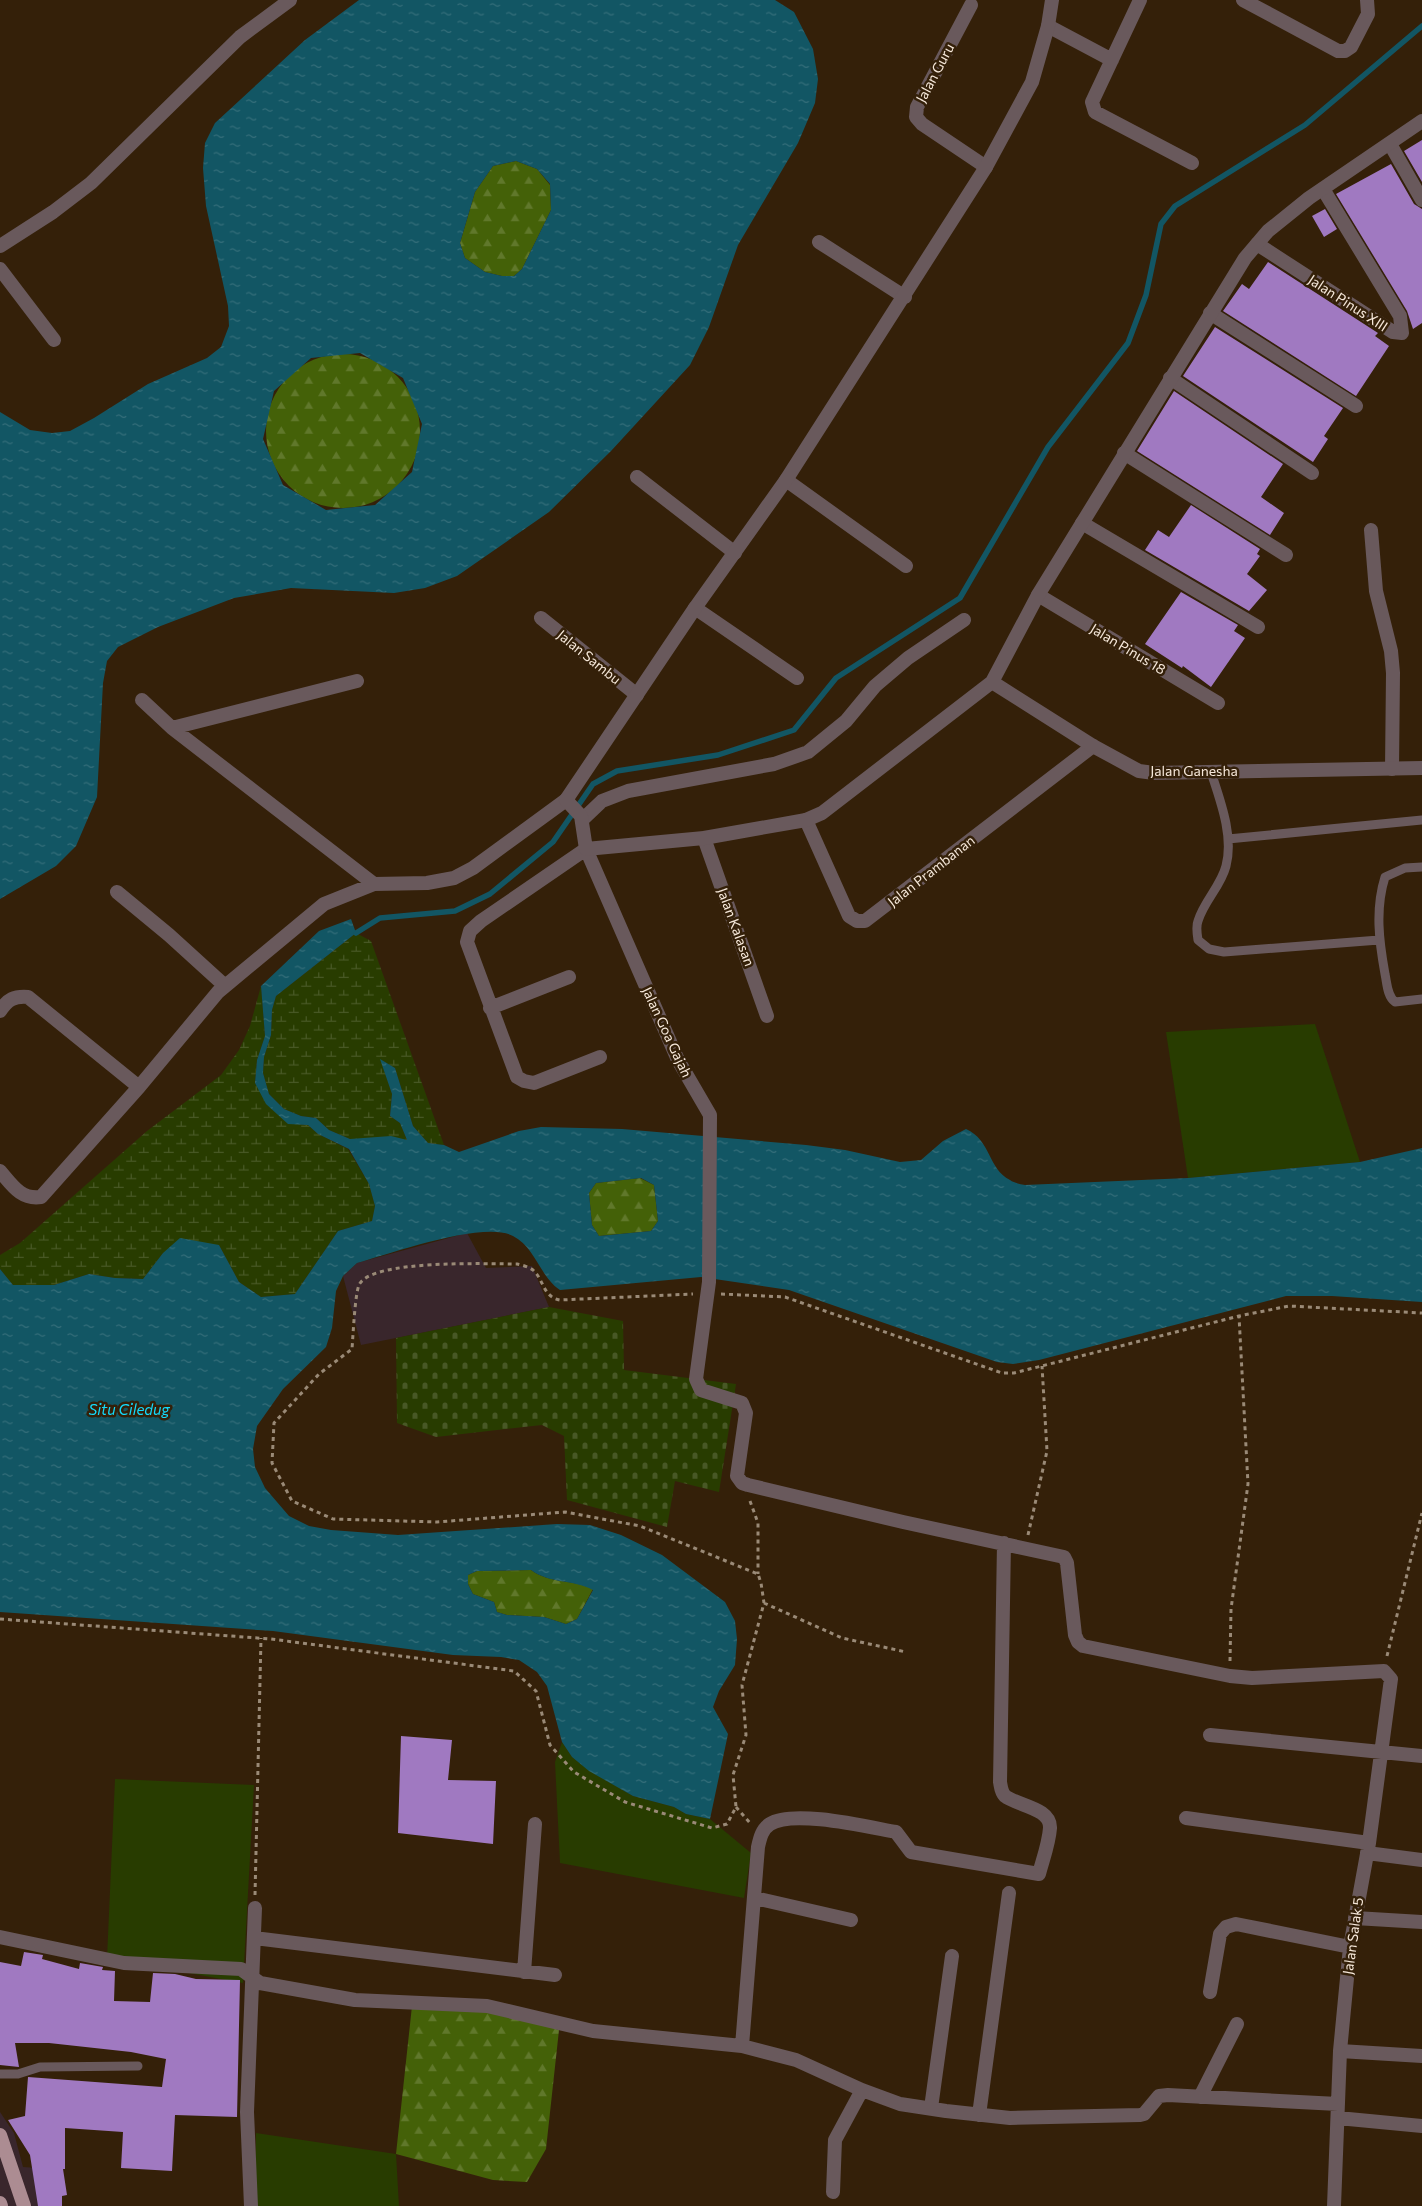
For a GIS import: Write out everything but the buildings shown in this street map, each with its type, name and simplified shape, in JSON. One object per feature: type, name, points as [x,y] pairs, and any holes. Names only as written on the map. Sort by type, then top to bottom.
[{"type":"main road","points":[[0,2135],[24,2206]]},
{"type":"street","points":[[0,246],[54,212],[91,183],[240,37],[290,0]]},
{"type":"street","points":[[0,1171],[16,1191],[27,1197],[41,1196],[139,1087],[224,986],[324,904],[374,884],[427,883],[454,878],[473,868],[569,802],[695,608],[786,480],[905,297],[986,167],[1032,82],[1048,26],[1052,0]]},
{"type":"street","points":[[1140,0],[1092,102],[1095,112],[1192,163]]},
{"type":"street","points":[[1243,0],[1338,51],[1351,47],[1368,14],[1367,0]]},
{"type":"street","name":"Jalan Guru","points":[[971,6],[917,107],[916,118],[986,167]]},
{"type":"street","points":[[1048,26],[1112,60]]},
{"type":"street","points":[[600,1057],[534,1083],[517,1077],[467,942],[470,931],[481,921],[586,849],[704,838],[806,820],[822,813],[992,682],[1038,595],[1245,258],[1268,231],[1323,189],[1422,121]]},
{"type":"street","points":[[1390,144],[1422,200]]},
{"type":"street","name":"Jalan Pinus XIII","points":[[1257,244],[1393,332],[1402,332],[1400,316],[1323,189]]},
{"type":"street","points":[[819,242],[905,297]]},
{"type":"street","points":[[0,269],[54,340]]},
{"type":"street","points":[[1210,313],[1356,406]]},
{"type":"street","points":[[1170,378],[1312,473]]},
{"type":"street","points":[[1124,453],[1286,555]]},
{"type":"street","points":[[637,477],[735,553]]},
{"type":"street","points":[[786,480],[906,566]]},
{"type":"street","points":[[1082,523],[1258,627]]},
{"type":"street","points":[[1371,530],[1376,591],[1391,651],[1393,673],[1392,769]]},
{"type":"street","name":"Jalan Pinus 18","points":[[1038,595],[1218,702]]},
{"type":"street","points":[[695,608],[797,678]]},
{"type":"street","name":"Jalan Sambu","points":[[542,618],[637,695]]},
{"type":"street","points":[[569,802],[582,818],[602,801],[628,791],[774,764],[808,752],[846,721],[875,686],[908,658],[964,620]]},
{"type":"street","points":[[172,728],[357,681]]},
{"type":"street","name":"Jalan Ganesha","points":[[992,682],[1093,746],[1139,770],[1154,773],[1422,768]]},
{"type":"street","points":[[142,700],[172,728],[374,884]]},
{"type":"street","name":"Jalan Prambanan","points":[[806,820],[849,916],[857,921],[865,921],[1093,746]]},
{"type":"street","name":"Jalan Goa Gajah","points":[[582,818],[586,849],[678,1060],[710,1115],[708,1288],[696,1379],[701,1390],[742,1403],[745,1408],[746,1413],[736,1476],[742,1483],[748,1485]]},
{"type":"street","name":"Jalan Kalasan","points":[[704,838],[767,1016]]},
{"type":"street","points":[[117,892],[169,935],[224,986]]},
{"type":"street","points":[[490,1008],[569,977]]},
{"type":"street","points":[[0,1011],[6,1001],[17,996],[28,996],[139,1087]]},
{"type":"street","points":[[748,1485],[903,1522],[1064,1557],[1068,1563],[1075,1635],[1078,1642],[1083,1646],[1230,1676],[1252,1678],[1384,1671]]},
{"type":"street","points":[[742,2046],[758,1847],[761,1834],[769,1824],[779,1819],[812,1818],[896,1832],[911,1852],[1039,1874],[1050,1828],[1048,1819],[1042,1813],[1005,1796],[1001,1790],[1000,1782],[1004,1543]]},
{"type":"street","name":"Jalan Salak 5","points":[[1334,2206],[1340,2051],[1350,1946],[1368,1848],[1391,1679],[1384,1671]]},
{"type":"street","points":[[1210,1735],[1422,1756]]},
{"type":"street","points":[[1186,1818],[1368,1848],[1422,1860]]},
{"type":"street","points":[[524,1972],[535,1824]]},
{"type":"street","points":[[979,2115],[1009,1893]]},
{"type":"street","points":[[755,1898],[851,1920]]},
{"type":"street","points":[[251,2206],[247,2112],[255,1908]]},
{"type":"street","points":[[1355,1918],[1422,1922]]},
{"type":"street","points":[[1210,1992],[1220,1934],[1226,1927],[1236,1924],[1350,1946]]},
{"type":"street","points":[[0,1937],[124,1963],[241,1969],[260,1983],[355,2000],[487,2006],[593,2031],[742,2046],[796,2060],[862,2090],[900,2104],[979,2115],[1010,2118],[1140,2115],[1144,2114],[1159,2096],[1200,2097],[1338,2111],[1422,2126]]},
{"type":"street","points":[[254,1938],[555,1975]]},
{"type":"street","points":[[931,2108],[952,1956]]},
{"type":"street","points":[[1200,2097],[1238,2024]]},
{"type":"street","points":[[1340,2051],[1422,2056]]},
{"type":"street","points":[[833,2192],[835,2140],[862,2090]]},
{"type":"lane","points":[[1211,772],[1222,804],[1228,839],[1227,865],[1222,879],[1198,921],[1198,940],[1209,949],[1224,952],[1379,940]]},
{"type":"lane","points":[[1228,839],[1422,820]]},
{"type":"lane","points":[[1422,867],[1406,868],[1386,877],[1380,899],[1379,940],[1389,995],[1392,1000],[1399,1002],[1422,999]]},
{"type":"lane","points":[[0,2074],[18,2074],[40,2067],[138,2066]]},
{"type":"path","points":[[758,1574],[640,1526],[565,1512],[437,1522],[333,1518],[292,1501],[272,1463],[274,1423],[318,1374],[352,1349],[359,1285],[365,1277],[401,1266],[518,1264],[533,1270],[547,1293],[554,1299],[560,1300],[708,1288],[785,1297],[1002,1373],[1014,1373],[1239,1316],[1289,1306],[1422,1313]]},
{"type":"path","points":[[1230,1676],[1230,1609],[1248,1484],[1239,1316]]},
{"type":"path","points":[[1025,1548],[1047,1451],[1042,1366]]},
{"type":"path","points":[[0,1619],[261,1638],[514,1671],[536,1691],[550,1745],[574,1772],[625,1802],[712,1828],[727,1824],[736,1807],[733,1775],[746,1735],[742,1686],[764,1603],[758,1574],[758,1523],[750,1502],[748,1485]]},
{"type":"path","points":[[1384,1671],[1422,1513]]},
{"type":"path","points":[[764,1603],[842,1638],[906,1652]]},
{"type":"path","points":[[255,1908],[261,1638]]},
{"type":"path","points":[[736,1807],[761,1834]]},
{"type":"shaded area","points":[[467,1233],[486,1268],[532,1266],[549,1307],[361,1345],[343,1276],[357,1263]]},
{"type":"shaded area","points":[[0,2112],[14,2133],[23,2167],[52,2169],[61,2206],[0,2206]]},
{"type":"green space","points":[[516,161],[537,169],[550,185],[551,210],[522,269],[514,276],[502,276],[485,272],[465,258],[460,243],[475,192],[493,166]]},
{"type":"green space","points":[[343,354],[373,359],[398,376],[415,401],[420,431],[415,461],[398,486],[373,503],[343,508],[313,503],[288,486],[271,461],[266,431],[271,401],[288,376],[313,359]]},
{"type":"green space","points":[[356,933],[371,941],[444,1145],[428,1143],[413,1126],[395,1068],[381,1060],[392,1094],[390,1116],[400,1123],[407,1140],[350,1139],[329,1130],[316,1118],[301,1116],[284,1109],[269,1094],[263,1073],[264,1057],[271,1035],[272,1010],[276,996]]},
{"type":"green space","points":[[261,986],[265,1036],[257,1060],[255,1083],[288,1123],[308,1125],[318,1134],[348,1149],[369,1184],[375,1206],[372,1221],[338,1231],[295,1294],[261,1297],[239,1282],[219,1245],[163,1253],[143,1279],[115,1278],[89,1274],[54,1285],[13,1285],[0,1269],[0,1255],[20,1243],[147,1131],[221,1075],[239,1050],[250,1026]]},
{"type":"green space","points":[[1315,1024],[1360,1162],[1188,1178],[1166,1032]]},
{"type":"green space","points":[[640,1178],[654,1185],[658,1221],[651,1231],[599,1236],[592,1225],[589,1193],[596,1183]]},
{"type":"green space","points":[[549,1307],[623,1321],[624,1370],[736,1384],[719,1492],[675,1481],[667,1527],[567,1500],[564,1436],[542,1425],[436,1437],[397,1423],[396,1338]]},
{"type":"green space","points":[[531,1570],[553,1580],[593,1589],[577,1619],[566,1624],[544,1617],[507,1615],[497,1612],[494,1602],[473,1594],[468,1584],[468,1575],[477,1571]]},
{"type":"green space","points":[[562,1742],[572,1757],[589,1770],[633,1796],[674,1807],[686,1814],[710,1819],[751,1853],[744,1898],[560,1863],[555,1762]]},
{"type":"green space","points":[[115,1779],[254,1785],[243,1983],[107,1958]]},
{"type":"green space","points":[[412,2006],[492,2008],[559,2030],[546,2149],[527,2182],[493,2180],[396,2154]]},
{"type":"green space","points":[[256,2133],[396,2154],[399,2206],[255,2206]]},
{"type":"water","points":[[359,0],[775,0],[794,12],[813,49],[818,79],[815,103],[798,143],[738,245],[709,327],[690,365],[611,451],[549,512],[457,576],[425,588],[394,593],[291,588],[234,598],[158,627],[118,647],[107,661],[103,683],[97,797],[76,846],[56,866],[0,899],[0,412],[30,430],[52,433],[70,431],[148,384],[207,358],[221,347],[229,326],[228,306],[206,206],[203,168],[205,143],[215,123],[305,40]],"holes":[[[516,161],[537,169],[550,184],[551,210],[522,269],[514,276],[502,276],[485,272],[465,258],[460,243],[475,192],[493,166]],[[360,353],[403,378],[422,424],[412,472],[375,505],[326,510],[283,485],[263,439],[274,391],[311,358]]]},
{"type":"water","name":"Situ Ciledug","points":[[351,919],[356,933],[276,996],[272,1010],[271,1035],[264,1057],[263,1073],[269,1094],[284,1109],[301,1116],[316,1118],[329,1130],[350,1139],[391,1136],[407,1140],[400,1123],[390,1116],[392,1094],[380,1059],[395,1068],[413,1126],[428,1143],[444,1145],[459,1152],[519,1131],[541,1127],[622,1129],[806,1145],[845,1150],[900,1162],[921,1160],[943,1141],[966,1129],[980,1140],[997,1169],[1003,1175],[1013,1182],[1025,1185],[1188,1178],[1360,1162],[1422,1148],[1422,1302],[1332,1296],[1286,1296],[1039,1360],[1013,1364],[997,1362],[789,1290],[701,1277],[560,1290],[547,1278],[533,1255],[521,1241],[513,1236],[499,1232],[481,1232],[436,1240],[357,1263],[343,1276],[336,1291],[332,1328],[326,1347],[283,1389],[257,1426],[253,1449],[255,1467],[265,1488],[289,1516],[309,1526],[331,1530],[398,1535],[557,1524],[590,1525],[621,1535],[662,1555],[725,1602],[735,1621],[737,1639],[735,1665],[719,1691],[713,1707],[728,1734],[710,1819],[686,1814],[674,1807],[633,1796],[589,1771],[572,1757],[562,1742],[547,1686],[537,1672],[519,1660],[501,1657],[453,1655],[273,1631],[0,1612],[0,1269],[13,1285],[54,1285],[89,1274],[115,1278],[143,1279],[163,1253],[180,1238],[219,1245],[239,1282],[261,1297],[295,1294],[338,1231],[372,1221],[375,1206],[369,1184],[349,1149],[318,1134],[308,1125],[288,1124],[266,1104],[255,1083],[257,1060],[265,1036],[261,986],[319,931]],"holes":[[[641,1178],[654,1185],[658,1221],[651,1231],[599,1236],[592,1225],[589,1193],[596,1183]],[[531,1570],[553,1580],[577,1584],[593,1590],[577,1619],[566,1624],[544,1617],[507,1615],[497,1612],[494,1602],[473,1594],[468,1584],[468,1575],[477,1571]]]},
{"type":"waterway","points":[[356,933],[380,918],[455,911],[490,894],[553,842],[593,784],[617,771],[718,755],[794,730],[836,678],[960,598],[1048,447],[1128,343],[1146,295],[1161,224],[1175,206],[1305,125],[1422,26]]}]
